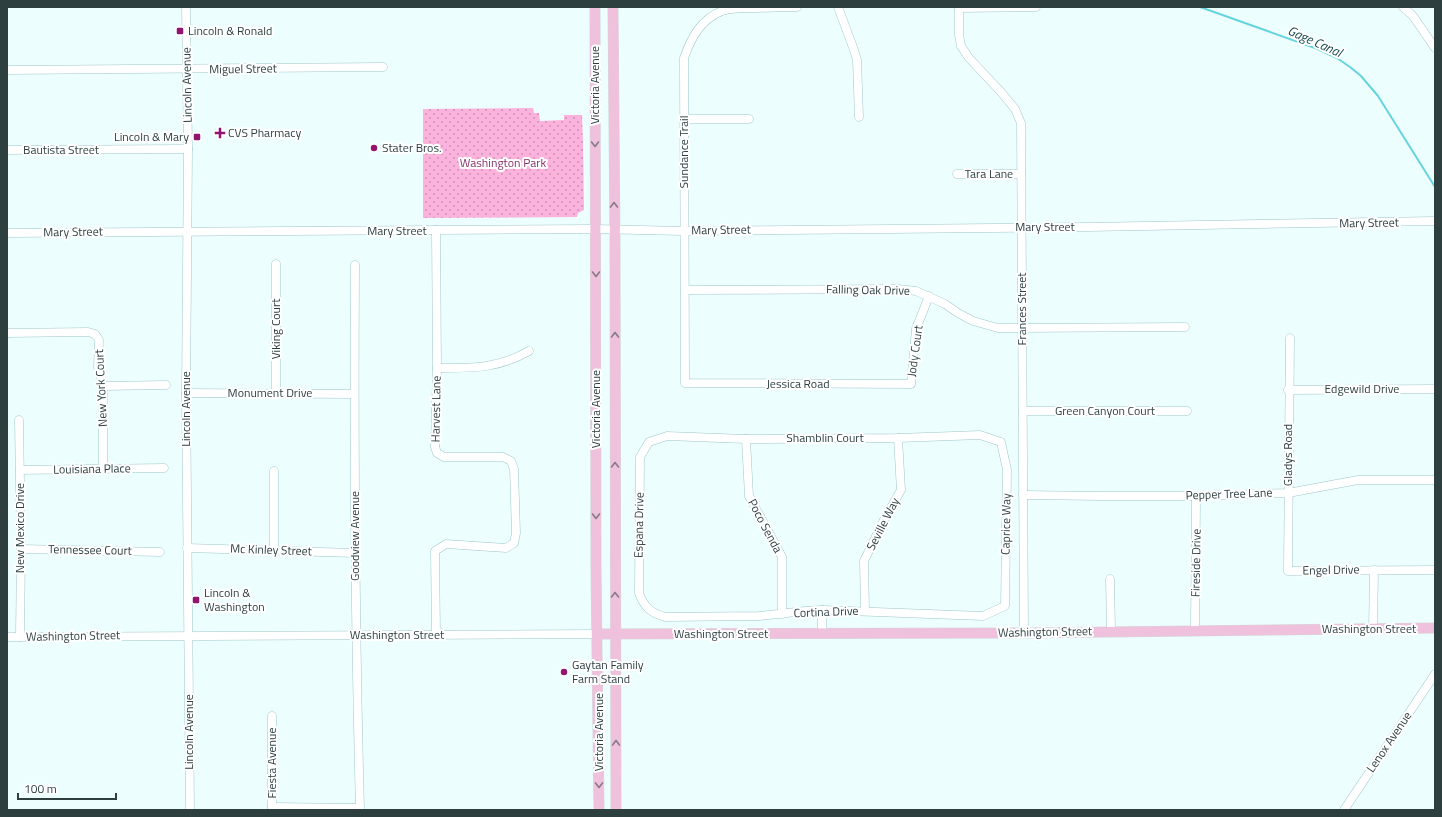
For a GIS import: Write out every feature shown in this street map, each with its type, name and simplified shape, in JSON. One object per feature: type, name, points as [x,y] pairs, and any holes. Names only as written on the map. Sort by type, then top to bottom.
[{"type":"main road","name":"Victoria Avenue","points":[[595,7],[597,634],[600,810]]},
{"type":"main road","name":"Victoria Avenue","points":[[613,7],[616,810]]},
{"type":"main road","name":"Washington Street","points":[[597,634],[1024,633],[1435,628]]},
{"type":"street","name":"Lincoln Avenue","points":[[186,7],[188,149],[186,393],[190,810]]},
{"type":"street","name":"Sundance Trail","points":[[685,383],[684,58],[689,42],[697,30],[707,20],[722,11],[734,9],[797,7]]},
{"type":"street","points":[[838,7],[857,60],[859,117]]},
{"type":"street","points":[[959,7],[1036,7]]},
{"type":"street","name":"Frances Street","points":[[959,7],[959,35],[961,46],[969,58],[1002,92],[1015,108],[1021,123],[1024,633]]},
{"type":"street","points":[[1403,7],[1433,39],[1435,48]]},
{"type":"street","name":"Miguel Street","points":[[7,70],[186,70],[383,67]]},
{"type":"street","points":[[684,119],[750,119]]},
{"type":"street","name":"Bautista Street","points":[[7,150],[188,149]]},
{"type":"street","name":"Tara Lane","points":[[957,174],[1021,174]]},
{"type":"street","name":"Mary Street","points":[[7,233],[142,231],[684,230],[1087,227],[1435,221]]},
{"type":"street","name":"Harvest Lane","points":[[436,230],[437,368],[435,447],[437,453],[444,457],[504,457],[511,461],[514,469],[516,533],[514,543],[506,548],[446,544],[435,551],[436,635]]},
{"type":"street","name":"Viking Court","points":[[276,264],[276,393]]},
{"type":"street","name":"Goodview Avenue","points":[[272,809],[360,808],[355,553],[355,265]]},
{"type":"street","name":"Falling Oak Drive","points":[[685,290],[898,289],[916,291],[929,296],[973,321],[998,328],[1185,327]]},
{"type":"street","name":"Jody Court","points":[[911,384],[916,329],[929,296]]},
{"type":"street","name":"New York Court","points":[[7,333],[88,332],[95,334],[99,340],[98,367],[103,386],[103,468]]},
{"type":"street","name":"Gladys Road","points":[[1288,571],[1288,390],[1290,338]]},
{"type":"street","points":[[437,368],[480,368],[499,365],[529,351]]},
{"type":"street","name":"Jessica Road","points":[[685,383],[911,384]]},
{"type":"street","points":[[103,386],[166,385]]},
{"type":"street","name":"Edgewild Drive","points":[[1288,390],[1435,389]]},
{"type":"street","name":"Monument Drive","points":[[186,393],[354,394]]},
{"type":"street","name":"Green Canyon Court","points":[[1023,411],[1187,411]]},
{"type":"street","name":"New Mexico Drive","points":[[19,420],[21,549],[20,637]]},
{"type":"street","name":"Shamblin Court","points":[[649,442],[667,436],[746,439],[898,438],[980,435],[1001,442]]},
{"type":"street","name":"Seville Way","points":[[865,611],[864,561],[884,520],[901,490],[898,438]]},
{"type":"street","name":"Poco Senda","points":[[746,439],[749,496],[782,557],[782,614]]},
{"type":"street","name":"Espana Drive","points":[[647,608],[642,602],[639,593],[640,457],[649,442]]},
{"type":"street","name":"Caprice Way","points":[[1001,442],[1007,470],[1005,606]]},
{"type":"street","name":"Louisiana Place","points":[[20,470],[164,468]]},
{"type":"street","points":[[274,471],[274,550]]},
{"type":"street","name":"Pepper Tree Lane","points":[[1023,495],[1196,496],[1288,493],[1358,480],[1434,480]]},
{"type":"street","name":"Fireside Drive","points":[[1195,630],[1196,496]]},
{"type":"street","name":"Mc Kinley Street","points":[[187,548],[355,553]]},
{"type":"street","name":"Tennessee Court","points":[[21,549],[160,552]]},
{"type":"street","name":"Engel Drive","points":[[1373,628],[1374,570]]},
{"type":"street","name":"Engel Drive","points":[[1288,571],[1435,570]]},
{"type":"street","points":[[1110,578],[1111,631]]},
{"type":"street","name":"Cortina Drive","points":[[647,608],[654,614],[665,616],[759,616],[822,610],[983,616],[1005,606]]},
{"type":"street","points":[[822,610],[822,633]]},
{"type":"street","name":"Washington Street","points":[[7,637],[597,634]]},
{"type":"street","name":"Lenox Avenue","points":[[1344,810],[1435,674]]},
{"type":"street","name":"Fiesta Avenue","points":[[272,716],[272,809]]},
{"type":"green space","name":"Washington Park","points":[[533,108],[534,113],[539,113],[540,121],[564,120],[564,115],[582,115],[584,210],[578,213],[577,217],[423,218],[423,109]]},
{"type":"waterway","name":"Gage Canal","points":[[1200,7],[1315,48],[1337,58],[1350,67],[1361,76],[1378,96],[1435,187]]},
{"type":"place","name":"Lincoln & Ronald","points":[[180,31]]},
{"type":"place","name":"CVS Pharmacy","points":[[220,133]]},
{"type":"place","name":"Lincoln & Mary","points":[[197,137]]},
{"type":"place","name":"Stater Bros.","points":[[374,148]]},
{"type":"place","name":"Lincoln & Washington","points":[[196,600]]},
{"type":"place","name":"Gaytan Family Farm Stand","points":[[564,672]]}]
